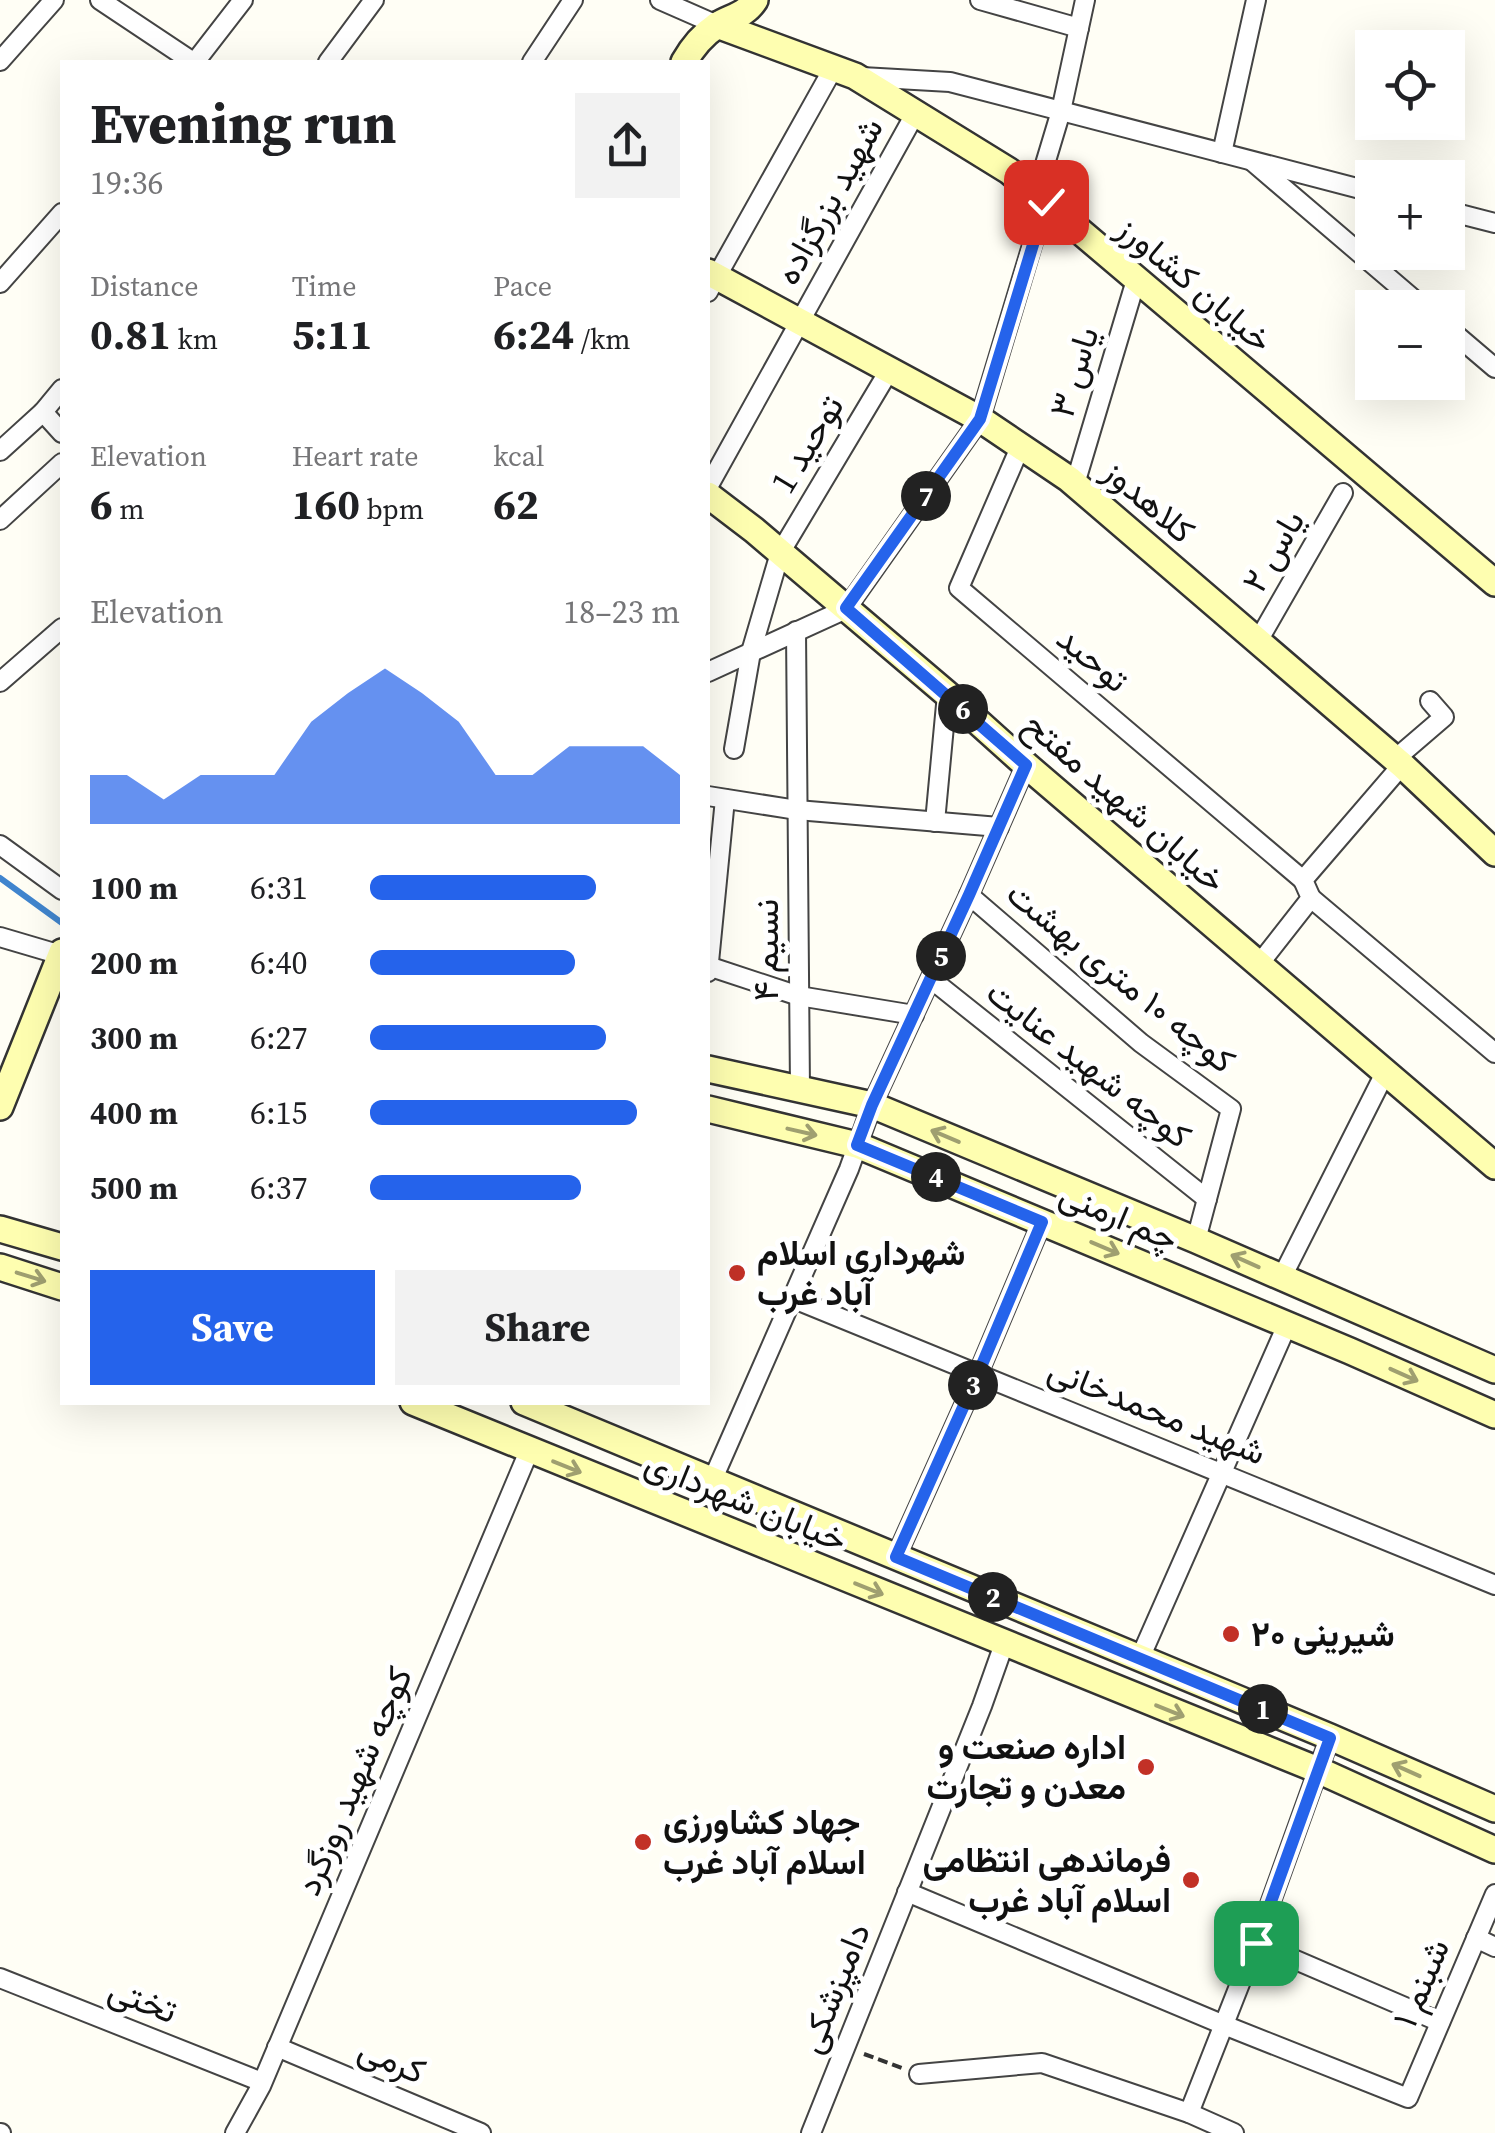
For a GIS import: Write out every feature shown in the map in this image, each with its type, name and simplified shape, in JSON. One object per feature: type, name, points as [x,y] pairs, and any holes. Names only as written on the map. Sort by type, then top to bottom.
[{"type":"street","points":[[0,61],[54,0]]},
{"type":"street","points":[[100,0],[191,60]]},
{"type":"street","points":[[196,60],[243,0]]},
{"type":"street","points":[[329,60],[374,0]]},
{"type":"street","points":[[533,60],[573,0]]},
{"type":"street","points":[[660,0],[717,25]]},
{"type":"street","points":[[685,60],[695,43],[717,25],[748,11],[756,0]]},
{"type":"street","points":[[980,0],[1079,28]]},
{"type":"street","points":[[710,671],[846,608],[980,419],[1040,198],[1085,0]]},
{"type":"street","points":[[1222,152],[1256,0]]},
{"type":"street","name":"خیابان کشاورز","points":[[717,25],[844,72],[1009,171],[1495,584]]},
{"type":"street","points":[[711,280],[844,72],[950,82],[1355,188]]},
{"type":"street","name":"شهید بزرگزاده","points":[[710,483],[915,114]]},
{"type":"street","points":[[1250,160],[1403,290]]},
{"type":"street","points":[[0,284],[60,215]]},
{"type":"street","points":[[1465,216],[1495,224]]},
{"type":"street","name":"کلاهدوز","points":[[711,280],[800,320],[1022,445],[1075,484],[1258,641],[1398,762],[1495,853]]},
{"type":"street","name":"یاس ۳","points":[[1075,484],[1136,280]]},
{"type":"street","points":[[1465,342],[1495,368]]},
{"type":"street","name":"توحید 1","points":[[734,749],[751,652],[780,553],[890,370]]},
{"type":"street","points":[[0,451],[60,391]]},
{"type":"street","points":[[43,412],[60,431]]},
{"type":"street","name":"توحید","points":[[1022,445],[959,588],[1303,880]]},
{"type":"street","points":[[0,520],[60,465]]},
{"type":"street","name":"یاس ۲","points":[[1258,641],[1344,492]]},
{"type":"street","name":"خیابان شهید مفتح","points":[[710,497],[947,694],[1495,1166]]},
{"type":"street","points":[[0,682],[60,630]]},
{"type":"street","name":"نسیم ۴","points":[[796,632],[800,1089]]},
{"type":"street","points":[[936,822],[947,694]]},
{"type":"street","points":[[1430,701],[1444,717],[1398,762],[1303,880],[1312,898],[1495,1052]]},
{"type":"street","points":[[712,1481],[849,1169],[872,1105],[1026,765]]},
{"type":"street","points":[[710,926],[716,798],[798,810],[999,827]]},
{"type":"street","points":[[0,845],[60,889]]},
{"type":"street","name":"کوچه ۱۰ متری بهشت","points":[[969,895],[1141,1043],[1231,1109],[1207,1199]]},
{"type":"street","points":[[1260,963],[1312,898]]},
{"type":"street","points":[[0,937],[60,953]]},
{"type":"street","points":[[0,1107],[60,959]]},
{"type":"street","points":[[710,969],[799,996],[914,1015]]},
{"type":"street","name":"کوچه شهید عنایت","points":[[931,979],[1207,1199]]},
{"type":"street","name":"چم ارمنی","points":[[710,1069],[872,1105],[1495,1370]]},
{"type":"street","points":[[1282,1278],[1385,1072]]},
{"type":"street","name":"چم ارمنی","points":[[710,1109],[857,1145],[1495,1415]]},
{"type":"street","points":[[1196,1240],[1207,1199]]},
{"type":"street","points":[[896,1557],[1042,1222]]},
{"type":"street","points":[[0,1229],[60,1246]]},
{"type":"street","points":[[0,1267],[60,1285]]},
{"type":"street","name":"شهید محمدخانی","points":[[794,1298],[1495,1585]]},
{"type":"street","points":[[1140,1658],[1287,1325]]},
{"type":"street","name":"خیابان شهرداری","points":[[420,1405],[1318,1770],[1495,1850]]},
{"type":"street","name":"خیابان شهرداری","points":[[531,1405],[1495,1810]]},
{"type":"street","name":"کوچه شهید روزگرد","points":[[235,2133],[262,2082],[529,1452]]},
{"type":"street","name":"دامپزشکی","points":[[811,2133],[1004,1644]]},
{"type":"street","points":[[1189,2114],[1330,1738]]},
{"type":"street","points":[[907,1892],[1224,2025]]},
{"type":"street","name":"شبنم ۱","points":[[1224,2025],[1408,2098],[1495,1894]]},
{"type":"street","points":[[1476,1938],[1495,1946]]},
{"type":"street","points":[[1256,1943],[1440,2022]]},
{"type":"street","name":"تختی","points":[[0,1978],[262,2082]]},
{"type":"street","name":"کرمی","points":[[276,2047],[481,2133]]},
{"type":"street","points":[[919,2074],[1042,2063],[1234,2133]]},
{"type":"path","points":[[846,2047],[919,2074]]},
{"type":"waterway","points":[[0,878],[60,922]]},
{"type":"place","name":"شهرداری اسلام آباد غرب","points":[[737,1273]]},
{"type":"place","name":"شیرینی ۲۰","points":[[1231,1634]]},
{"type":"place","name":"اداره صنعت و معدن و تجارت","points":[[1146,1767]]},
{"type":"place","name":"جهاد کشاورزی اسلام آباد غرب","points":[[643,1842]]},
{"type":"place","name":"فرماندهی انتظامی اسلام آباد غرب","points":[[1191,1880]]},
{"type":"route","points":[[1046,202],[980,419],[846,608],[1026,765],[857,1145],[1042,1222],[896,1557],[1330,1738],[1256,1943]]}]
